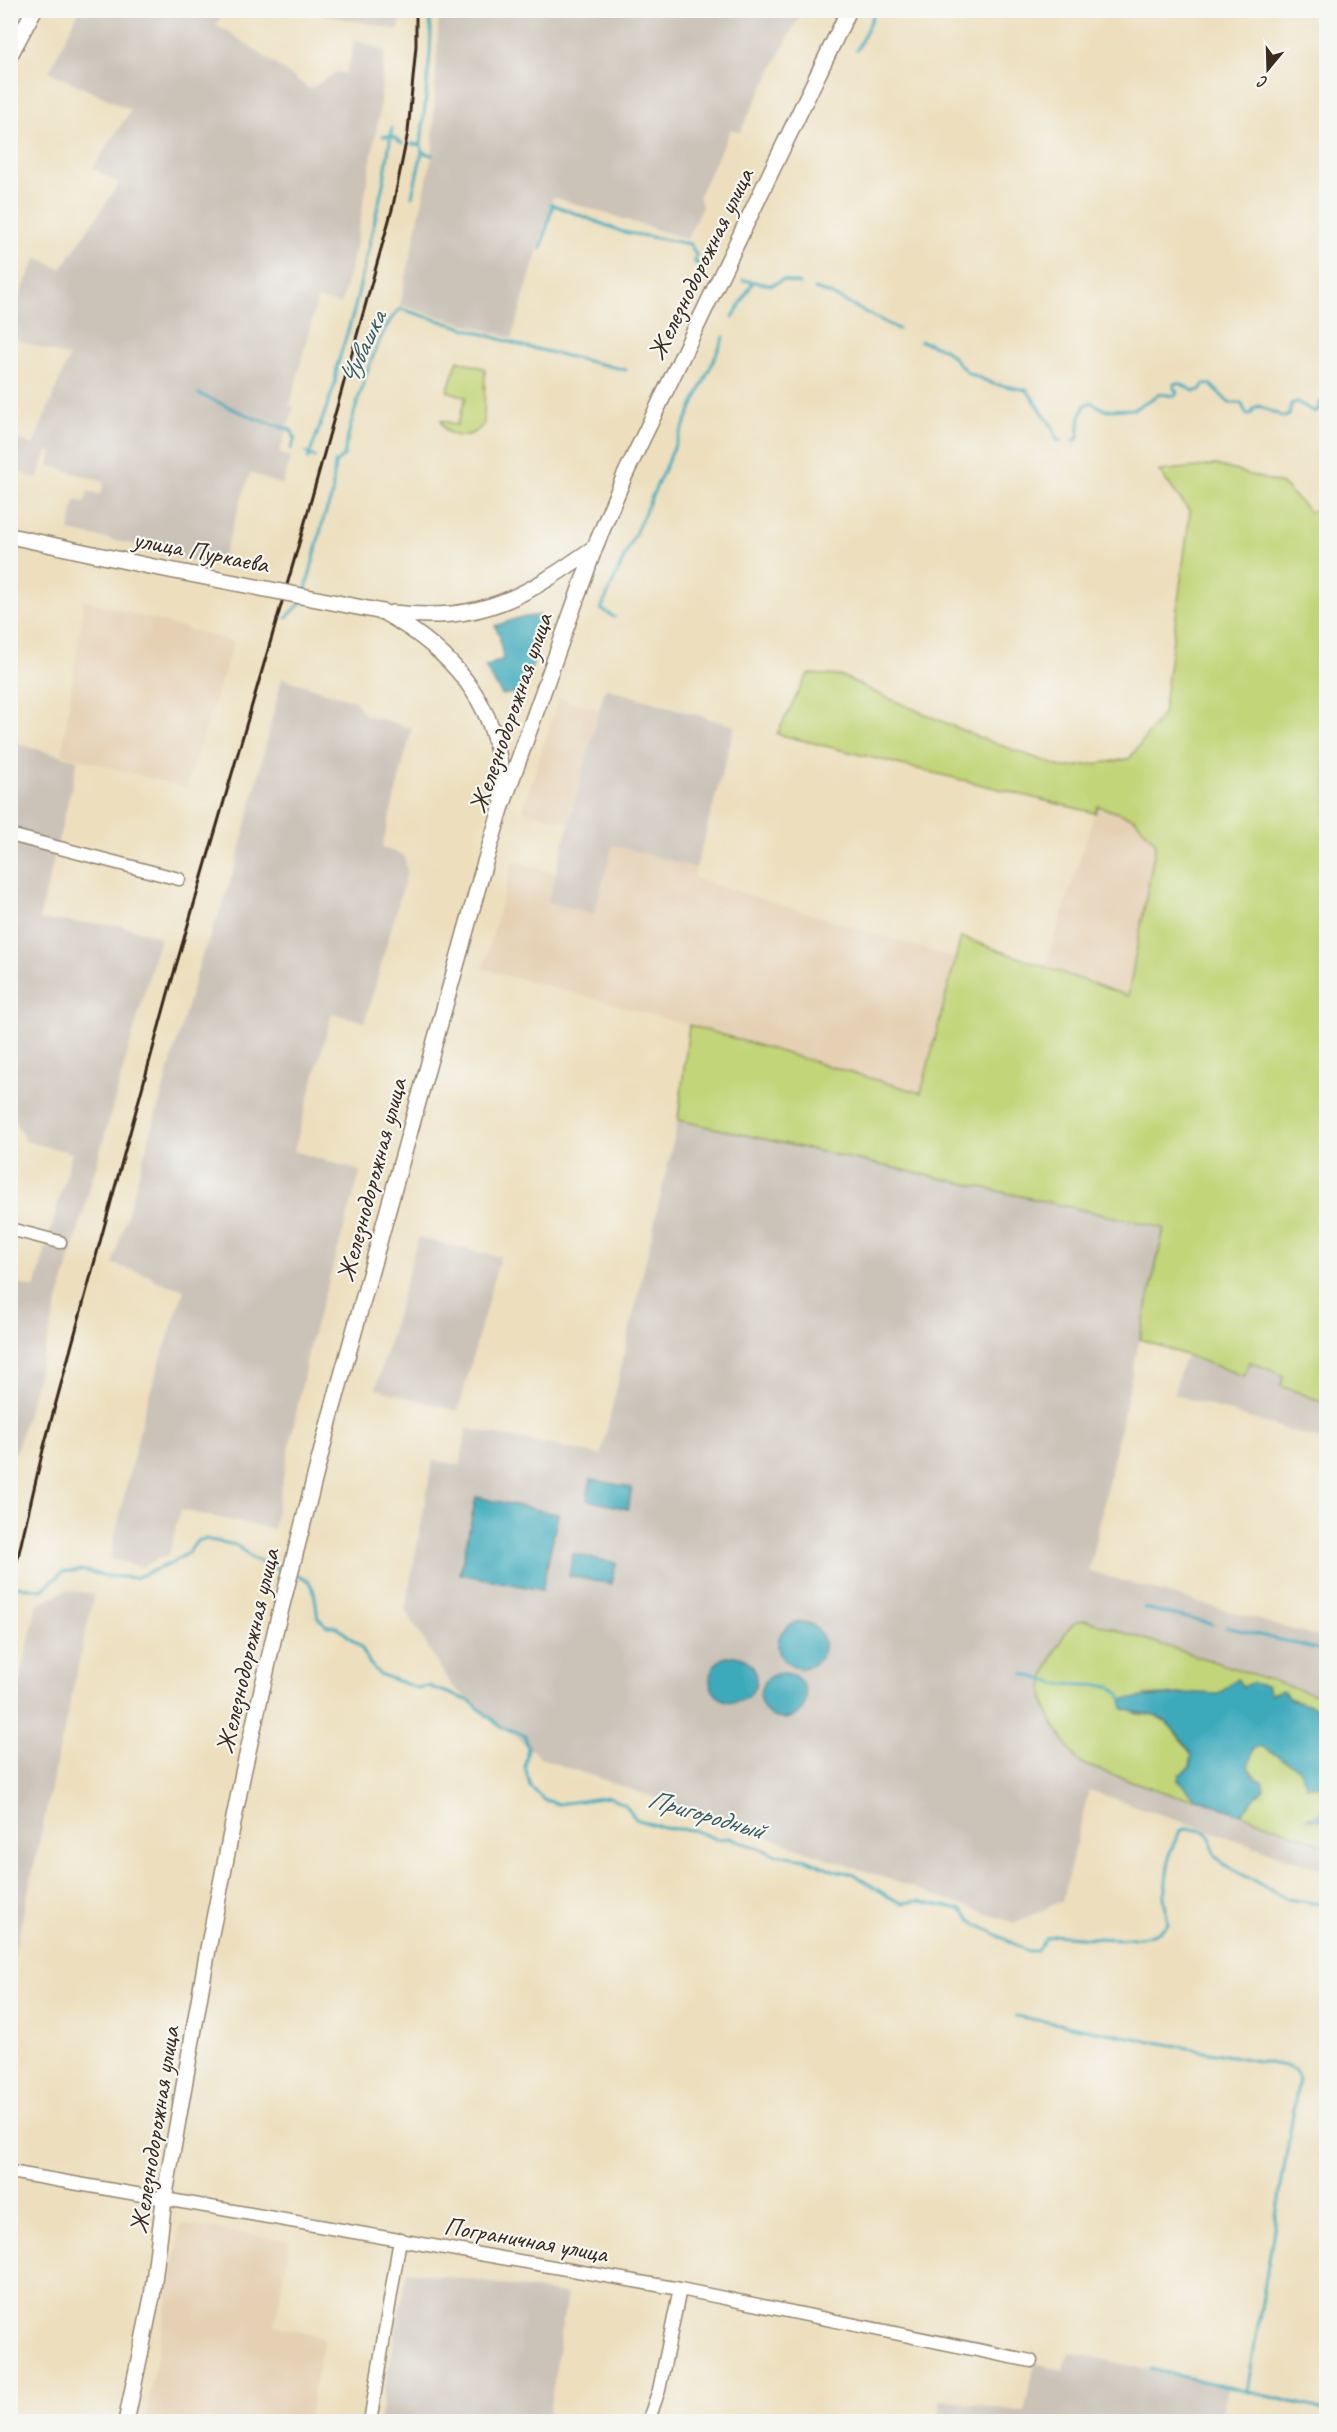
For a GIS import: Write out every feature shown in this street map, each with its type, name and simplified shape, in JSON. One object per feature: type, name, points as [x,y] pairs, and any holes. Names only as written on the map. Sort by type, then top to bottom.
[{"type":"main road","points":[[10,55],[34,10]]},
{"type":"main road","name":"Железнодорожная улица","points":[[126,2421],[152,2297],[165,2200],[217,1902],[243,1773],[330,1418],[501,809],[595,547],[629,466],[849,10]]},
{"type":"main road","name":"улица Пуркаева","points":[[10,536],[384,612]]},
{"type":"main road","points":[[384,612],[417,616],[451,615],[485,609],[517,597],[547,580],[595,547]]},
{"type":"main road","points":[[384,612],[412,628],[438,648],[478,700],[492,730],[499,756],[502,783],[501,809]]},
{"type":"street","points":[[10,835],[179,879]]},
{"type":"street","points":[[10,1229],[60,1242]]},
{"type":"street","name":"Пограничная улица","points":[[10,2172],[680,2289],[1031,2361]]},
{"type":"street","points":[[370,2421],[400,2239]]},
{"type":"street","points":[[648,2421],[658,2390],[680,2289]]},
{"type":"shaded area","points":[[439,10],[802,11],[740,132],[731,129],[699,195],[702,207],[687,239],[553,197],[512,338],[400,305],[432,156]]},
{"type":"shaded area","points":[[79,11],[223,11],[216,26],[228,31],[310,89],[337,72],[346,74],[355,40],[385,51],[379,115],[356,246],[341,304],[317,299],[290,406],[294,407],[279,453],[291,458],[282,485],[250,473],[220,566],[136,549],[136,545],[69,531],[75,500],[85,502],[88,491],[100,495],[104,482],[49,465],[52,453],[47,450],[37,478],[19,472],[11,488],[11,436],[33,445],[69,357],[11,338],[11,313],[37,257],[61,269],[119,184],[93,168],[131,110],[49,72]]},
{"type":"shaded area","points":[[307,11],[402,11],[399,30]]},
{"type":"shaded area","points":[[84,600],[234,642],[186,788],[62,754]]},
{"type":"shaded area","points":[[282,678],[355,701],[365,715],[412,728],[382,848],[404,855],[407,872],[365,1022],[332,1013],[294,1151],[361,1171],[310,1344],[273,1529],[180,1510],[169,1554],[141,1567],[110,1558],[145,1407],[184,1290],[113,1264],[201,958],[223,904],[239,854]]},
{"type":"shaded area","points":[[605,688],[735,726],[696,868],[613,845],[594,914],[548,902]]},
{"type":"shaded area","points":[[558,698],[599,710],[569,823],[523,810]]},
{"type":"shaded area","points":[[11,742],[78,760],[39,920],[118,925],[160,937],[16,1453],[10,1452],[11,1282],[35,1288],[72,1153],[25,1141],[11,1114]]},
{"type":"shaded area","points":[[1097,806],[1135,819],[1156,843],[1128,997],[1043,972]]},
{"type":"shaded area","points":[[613,845],[696,868],[694,878],[954,958],[940,1024],[921,1093],[610,1003],[483,969],[513,860],[555,873],[548,902]]},
{"type":"shaded area","points":[[678,1120],[1164,1228],[1089,1571],[1326,1639],[1326,1871],[1089,1790],[1062,1901],[1014,1923],[543,1759],[451,1685],[405,1610],[433,1460],[460,1465],[467,1429],[601,1455]]},
{"type":"shaded area","points":[[418,1238],[500,1257],[458,1411],[376,1389]]},
{"type":"shaded area","points":[[1185,1357],[1244,1376],[1250,1362],[1283,1375],[1282,1387],[1326,1403],[1326,1442],[1173,1394]]},
{"type":"shaded area","points":[[67,1590],[94,1594],[11,1969],[11,1725],[37,1604]]},
{"type":"shaded area","points":[[181,2224],[290,2241],[275,2325],[324,2338],[308,2421],[145,2421]]},
{"type":"shaded area","points":[[407,2271],[567,2294],[548,2421],[379,2421]]},
{"type":"shaded area","points":[[1069,2352],[1228,2388],[1220,2421],[939,2422],[939,2399],[1024,2412],[1035,2363],[1064,2370]]},
{"type":"green space","points":[[458,360],[485,369],[484,423],[474,433],[461,436],[449,432],[441,420],[457,425],[466,397],[447,391]]},
{"type":"green space","points":[[1216,465],[1282,484],[1310,512],[1326,509],[1326,1403],[1281,1386],[1283,1375],[1250,1362],[1244,1376],[1140,1339],[1164,1228],[678,1120],[689,1025],[921,1093],[961,937],[1128,996],[1156,843],[1135,819],[1098,806],[1095,813],[777,734],[808,674],[842,676],[978,737],[1064,768],[1129,759],[1163,714],[1190,512],[1159,471]]},
{"type":"green space","points":[[1086,1620],[1326,1698],[1326,1717],[1298,1701],[1243,1687],[1237,1679],[1219,1694],[1144,1696],[1136,1714],[1156,1716],[1171,1727],[1192,1755],[1190,1767],[1179,1775],[1178,1780],[1196,1798],[1175,1796],[1082,1764],[1076,1759],[1049,1716],[1043,1690],[1050,1661],[1065,1634],[1073,1624]]},
{"type":"green space","points":[[1261,1746],[1299,1769],[1326,1790],[1326,1802],[1320,1814],[1309,1817],[1326,1822],[1326,1846],[1241,1814],[1264,1788],[1248,1767],[1253,1749]]},
{"type":"water","points":[[540,615],[545,622],[543,631],[522,692],[502,695],[485,667],[503,659],[499,634],[495,626],[518,618]]},
{"type":"water","points":[[591,1479],[632,1488],[628,1509],[587,1500]]},
{"type":"water","points":[[476,1497],[558,1514],[542,1590],[460,1574]]},
{"type":"water","points":[[573,1554],[616,1563],[611,1584],[569,1576]]},
{"type":"water","points":[[801,1622],[817,1629],[824,1645],[817,1661],[801,1668],[785,1661],[778,1645],[785,1629]]},
{"type":"water","points":[[733,1656],[749,1663],[756,1679],[749,1695],[733,1702],[717,1695],[710,1679],[717,1663]]},
{"type":"water","points":[[783,1673],[799,1680],[806,1696],[799,1712],[783,1719],[767,1712],[760,1696],[767,1680]]},
{"type":"water","points":[[1237,1679],[1243,1687],[1251,1683],[1266,1686],[1270,1694],[1283,1690],[1289,1699],[1314,1706],[1326,1717],[1326,1790],[1318,1786],[1307,1786],[1299,1769],[1261,1746],[1253,1749],[1248,1767],[1254,1778],[1262,1781],[1264,1788],[1241,1814],[1196,1798],[1178,1780],[1179,1775],[1190,1767],[1192,1755],[1177,1732],[1156,1716],[1123,1709],[1122,1699],[1194,1693],[1219,1694]]},
{"type":"water","points":[[1326,1802],[1326,1822],[1307,1818],[1320,1814]]},
{"type":"waterway","points":[[428,10],[431,30],[430,53],[421,145],[422,152],[432,155]]},
{"type":"waterway","points":[[857,50],[876,10]]},
{"type":"waterway","points":[[308,459],[335,384],[337,366],[354,311],[384,180],[392,128]]},
{"type":"waterway","points":[[383,136],[392,136],[402,143]]},
{"type":"waterway","points":[[412,144],[421,145]]},
{"type":"waterway","points":[[412,196],[422,152]]},
{"type":"waterway","points":[[551,204],[623,232],[690,244],[696,255],[695,263],[701,265]]},
{"type":"waterway","points":[[541,249],[553,204]]},
{"type":"waterway","name":"Чувашка","points":[[743,280],[771,285],[783,280],[800,284]]},
{"type":"waterway","points":[[733,317],[753,282]]},
{"type":"waterway","name":"Чувашка","points":[[815,289],[830,294],[898,329]]},
{"type":"waterway","name":"Чувашка","points":[[305,593],[324,517],[332,496],[335,463],[344,456],[351,423],[374,354],[392,318],[401,309],[523,346],[626,370]]},
{"type":"waterway","points":[[614,617],[601,609],[724,337]]},
{"type":"waterway","name":"Чувашка","points":[[921,341],[946,350],[968,373],[994,384],[1027,390],[1053,428],[1057,440],[1061,441]]},
{"type":"waterway","name":"Чувашка","points":[[1074,441],[1078,438],[1080,417],[1085,405],[1091,402],[1105,410],[1134,409],[1160,394],[1175,396],[1177,392],[1174,384],[1179,383],[1194,391],[1200,390],[1204,384],[1210,384],[1229,403],[1241,403],[1247,415],[1259,406],[1284,417],[1289,415],[1291,404],[1297,402],[1315,412],[1319,404],[1323,401],[1326,403]]},
{"type":"waterway","points":[[199,394],[254,418],[291,430],[295,438],[291,449]]},
{"type":"waterway","points":[[306,453],[315,457]]},
{"type":"waterway","name":"Чувашка","points":[[286,618],[302,602]]},
{"type":"waterway","name":"Пригородный","points":[[10,1585],[42,1590],[63,1572],[82,1570],[106,1576],[135,1578],[172,1563],[189,1552],[197,1541],[205,1539],[236,1545],[252,1558],[284,1571]]},
{"type":"waterway","name":"Пригородный","points":[[294,1574],[307,1580],[314,1590],[318,1618],[327,1626],[336,1626],[361,1647],[370,1664],[379,1674],[417,1688],[428,1686],[470,1701],[502,1728],[525,1736],[528,1747],[525,1767],[530,1786],[543,1799],[558,1804],[609,1797],[624,1804],[636,1819],[663,1828],[693,1830],[716,1839],[731,1838],[774,1854],[806,1859],[833,1870],[854,1874],[902,1903],[919,1901],[960,1909],[976,1924],[1028,1951],[1037,1951],[1046,1938],[1055,1935],[1115,1939],[1146,1936],[1159,1931],[1168,1924],[1164,1896],[1170,1852],[1180,1831],[1187,1828],[1206,1832],[1211,1838],[1214,1854],[1223,1864],[1287,1899],[1326,1905]]},
{"type":"waterway","points":[[1144,1608],[1212,1624]]},
{"type":"waterway","points":[[1226,1627],[1326,1651]]},
{"type":"waterway","points":[[1024,1674],[1057,1684],[1111,1686],[1125,1701]]},
{"type":"waterway","points":[[1016,2016],[1285,2066],[1295,2070],[1299,2078],[1247,2392]]},
{"type":"waterway","points":[[1151,2369],[1326,2410]]},
{"type":"railway","points":[[10,1591],[43,1450],[169,990],[298,547],[393,206],[408,132],[416,46],[416,10]]}]
